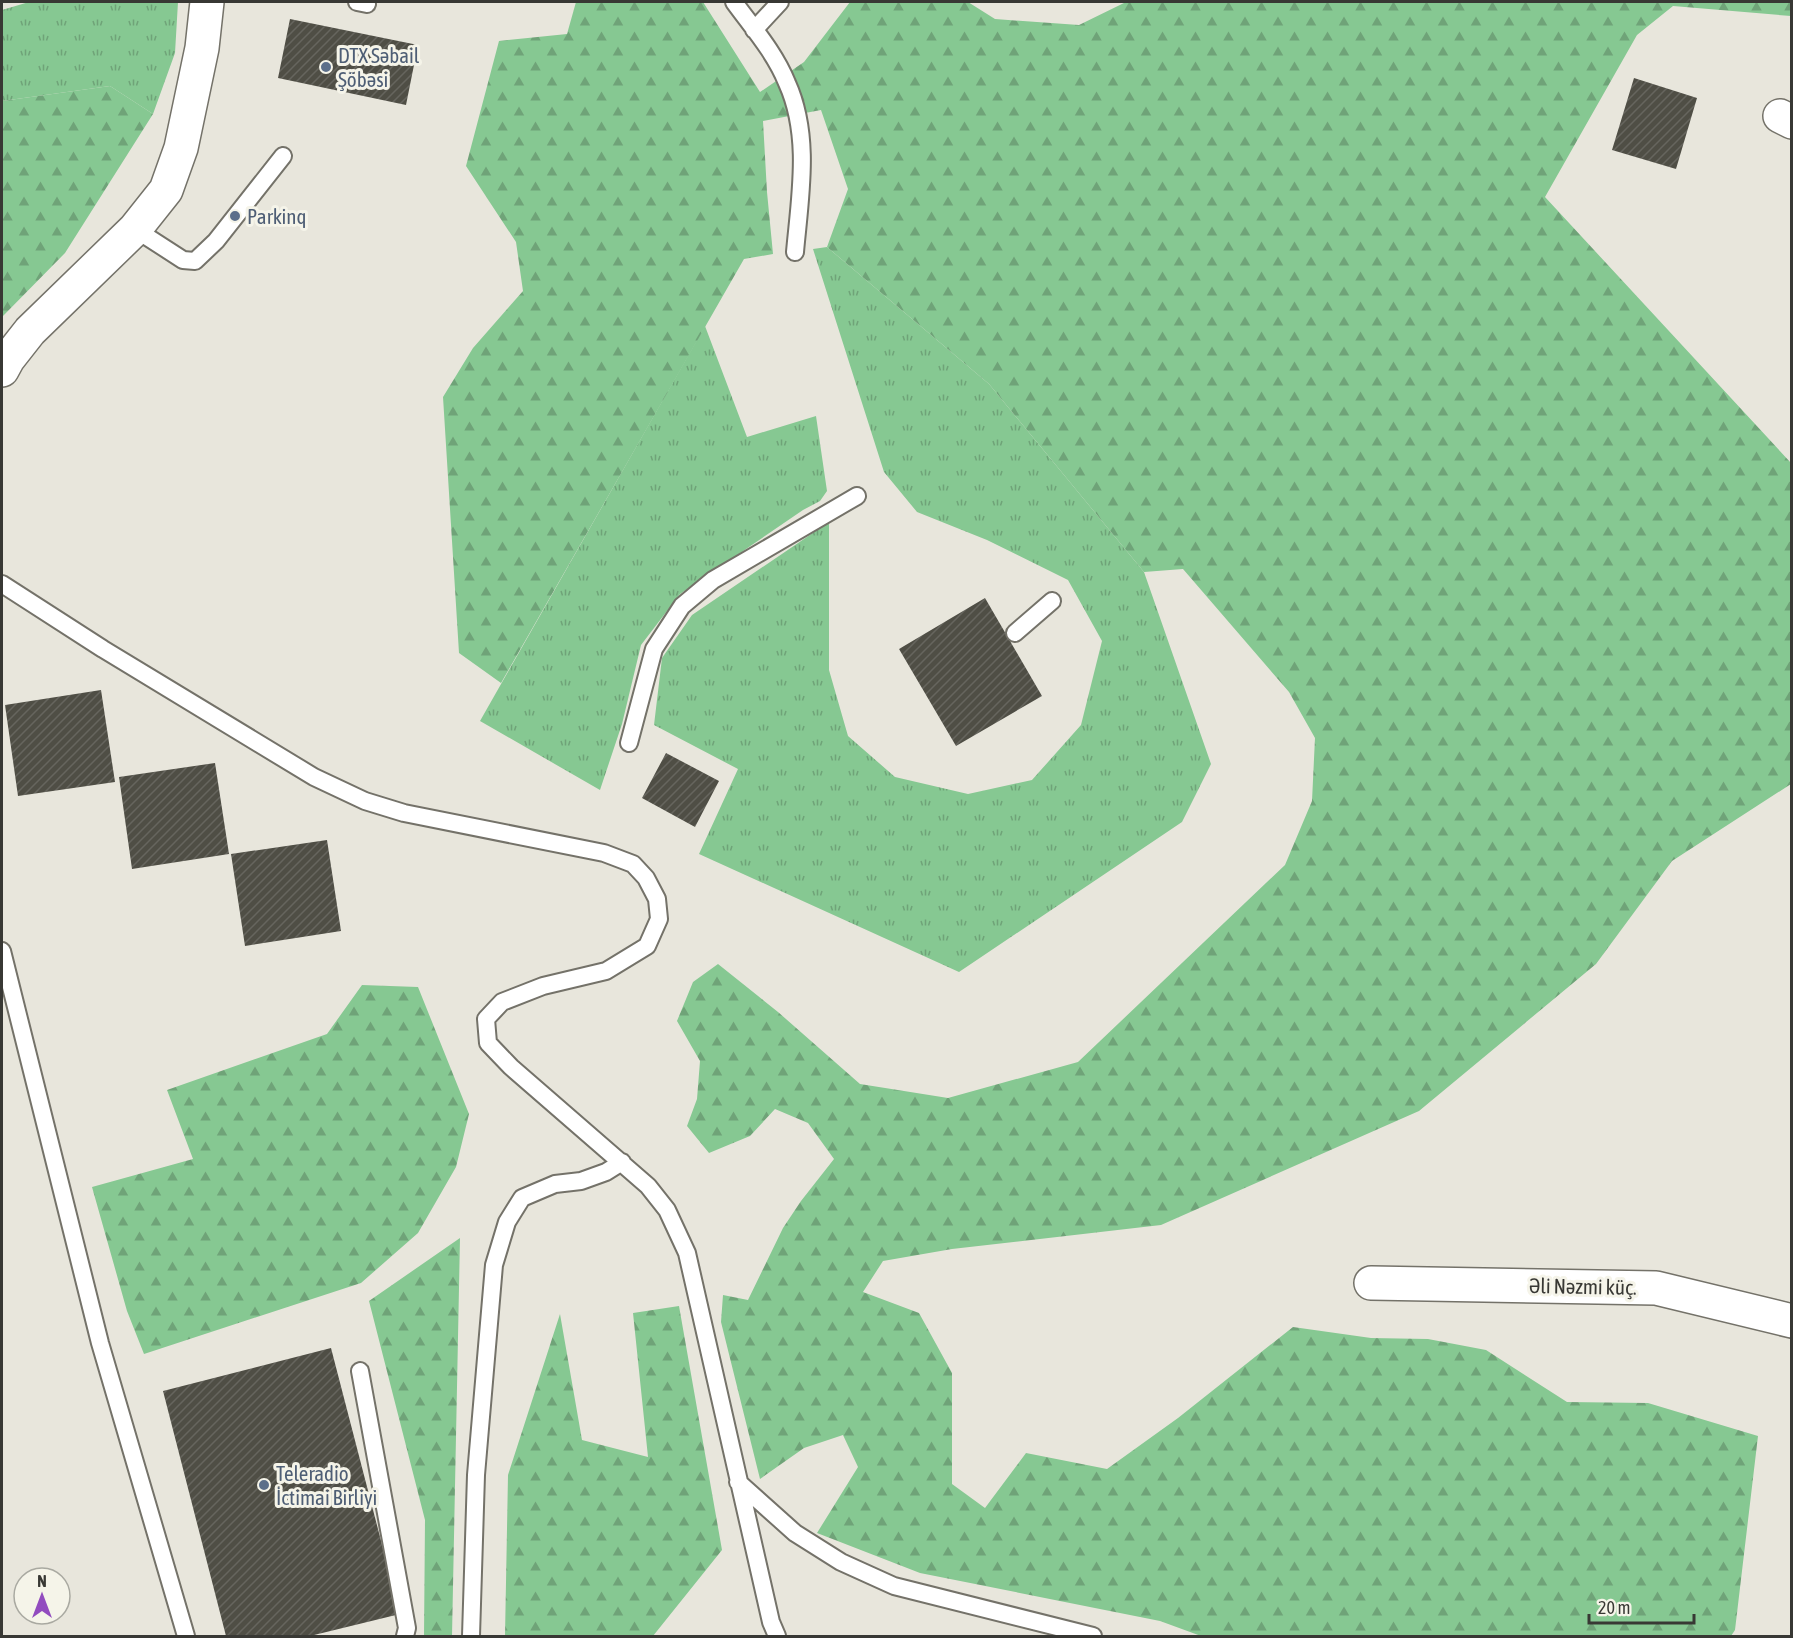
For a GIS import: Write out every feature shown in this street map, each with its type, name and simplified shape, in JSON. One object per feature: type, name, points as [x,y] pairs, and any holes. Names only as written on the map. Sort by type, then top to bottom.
[{"type":"street","points":[[2,370],[30,331],[86,274],[135,229],[166,190],[181,148],[202,48],[207,2]]},
{"type":"street","name":"Əli Nəzmi küç.","points":[[1371,1283],[1656,1288],[1791,1321]]},
{"type":"lane","points":[[734,2],[771,53],[788,84],[800,130],[802,175],[795,252]]},
{"type":"lane","points":[[754,30],[780,2]]},
{"type":"lane","points":[[135,229],[183,260],[195,261],[216,241],[283,156]]},
{"type":"lane","points":[[629,743],[654,649],[682,606],[713,580],[857,496]]},
{"type":"lane","points":[[2,584],[103,649],[314,777],[365,801],[404,813],[604,853],[633,864],[646,878],[657,899],[660,920],[646,946],[606,971],[543,986],[502,1002],[486,1019],[488,1043],[511,1067],[648,1186],[667,1210],[687,1253],[725,1414],[738,1482],[771,1622],[777,1636]]},
{"type":"lane","points":[[1015,633],[1052,601]]},
{"type":"lane","points":[[2,951],[99,1343],[186,1636]]},
{"type":"lane","points":[[471,1636],[476,1475],[494,1265],[507,1222],[522,1198],[555,1184],[581,1181],[606,1172],[622,1162]]},
{"type":"lane","points":[[360,1371],[407,1628],[405,1636]]},
{"type":"lane","points":[[738,1482],[795,1533],[841,1562],[894,1586],[1093,1636]]},
{"type":"green space","points":[[29,2],[178,2],[175,53],[153,114],[110,86],[2,101],[2,10]]},
{"type":"green space","points":[[576,2],[703,2],[760,92],[804,62],[850,2],[968,2],[995,19],[1079,25],[1126,2],[1791,2],[1791,16],[1673,6],[1637,35],[1545,197],[1791,463],[1791,784],[1672,861],[1596,964],[1419,1111],[1161,1225],[952,1249],[883,1261],[863,1292],[919,1313],[952,1373],[952,1484],[985,1508],[1026,1453],[1107,1469],[1178,1418],[1293,1327],[1371,1338],[1428,1339],[1486,1350],[1567,1402],[1648,1403],[1758,1436],[1735,1630],[1731,1636],[1201,1636],[1160,1621],[920,1573],[817,1533],[858,1467],[843,1435],[804,1448],[760,1479],[721,1322],[723,1295],[748,1300],[783,1228],[834,1159],[808,1123],[775,1109],[750,1136],[709,1153],[687,1126],[697,1099],[700,1061],[677,1021],[693,982],[718,964],[778,1012],[860,1084],[948,1098],[1078,1062],[1285,865],[1312,801],[1315,738],[1289,692],[1183,569],[1144,572],[989,384],[827,247],[848,189],[821,110],[763,121],[773,254],[744,259],[501,683],[459,653],[443,397],[473,348],[523,291],[516,242],[466,166],[499,41],[567,34]]},
{"type":"green space","points":[[110,86],[153,114],[65,253],[2,317],[2,101]]},
{"type":"green space","points":[[827,247],[989,384],[1144,572],[1211,764],[1182,822],[959,972],[699,854],[738,769],[654,725],[662,658],[692,615],[829,522],[829,670],[848,736],[895,777],[968,794],[1032,780],[1081,725],[1102,641],[1068,580],[987,540],[917,512],[884,472],[813,249]]},
{"type":"green space","points":[[705,326],[747,437],[816,416],[827,491],[820,501],[803,510],[680,594],[641,645],[622,724],[600,790],[480,721]]},
{"type":"green space","points":[[362,985],[418,987],[469,1114],[456,1167],[418,1233],[361,1283],[144,1354],[127,1311],[92,1187],[193,1159],[167,1090],[327,1034]]},
{"type":"green space","points":[[460,1238],[452,1636],[424,1636],[425,1520],[369,1301]]},
{"type":"green space","points":[[679,1306],[722,1550],[653,1636],[505,1636],[508,1475],[560,1314],[582,1440],[648,1457],[633,1313]]},
{"type":"building","points":[[290,19],[418,45],[406,105],[278,78]]},
{"type":"building","points":[[1634,78],[1697,98],[1676,169],[1612,150]]},
{"type":"building","points":[[985,598],[1042,696],[956,746],[899,649]]},
{"type":"building","points":[[101,690],[115,782],[18,796],[5,705]]},
{"type":"building","points":[[666,753],[719,781],[695,827],[642,798]]},
{"type":"building","points":[[215,763],[229,854],[132,869],[119,777]]},
{"type":"building","points":[[327,840],[341,931],[245,946],[231,854]]},
{"type":"building","points":[[331,1348],[400,1614],[310,1636],[226,1636],[163,1391]]},
{"type":"place","name":"DTX Səbail Şöbəsi","points":[[326,67]]},
{"type":"place","name":"Parkinq","points":[[235,216]]},
{"type":"place","name":"Teleradio İctimai Birliyi","points":[[264,1485]]}]
